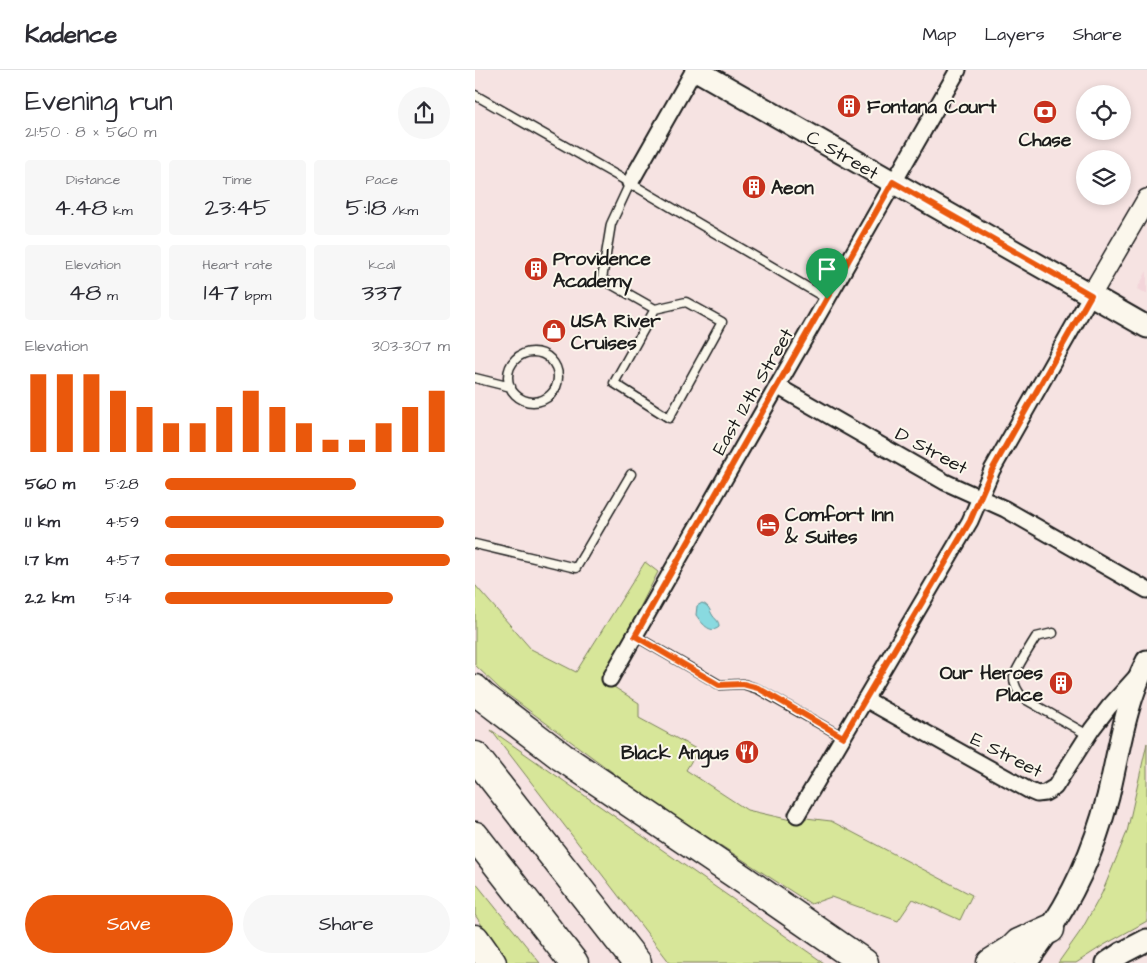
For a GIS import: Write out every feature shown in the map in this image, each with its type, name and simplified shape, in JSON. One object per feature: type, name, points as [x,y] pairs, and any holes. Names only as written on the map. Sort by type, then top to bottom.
[{"type":"highway","points":[[475,689],[562,757],[864,961]]},
{"type":"highway","points":[[475,756],[637,963]]},
{"type":"highway","points":[[475,836],[575,963]]},
{"type":"highway","points":[[991,963],[1013,949],[1019,942],[1050,929]]},
{"type":"highway","points":[[475,939],[492,963]]},
{"type":"main road","name":"C Street","points":[[695,70],[1147,327]]},
{"type":"main road","points":[[1025,963],[1050,929],[1073,890],[1089,855],[1107,798],[1132,696],[1145,666]]},
{"type":"main road","points":[[1107,963],[1147,940]]},
{"type":"street","points":[[630,182],[695,70]]},
{"type":"street","name":"East 12th Street","points":[[610,679],[893,182],[959,70]]},
{"type":"street","points":[[797,815],[970,521],[992,470],[1147,200]]},
{"type":"street","name":"D Street","points":[[777,386],[945,482],[1005,509],[1147,590]]},
{"type":"street","name":"E Street","points":[[865,699],[1037,794],[1045,793],[1055,787],[1088,735],[1109,707],[1145,666]]},
{"type":"lane","points":[[475,95],[630,182],[827,299]]},
{"type":"lane","points":[[630,182],[611,224],[602,279],[655,309],[686,302],[722,322],[669,418],[614,384],[655,309]]},
{"type":"lane","points":[[475,378],[511,387],[521,399],[537,402],[545,399],[556,387],[558,371],[555,364],[549,357],[541,353],[525,353],[512,364],[509,371],[511,387]]},
{"type":"lane","points":[[475,544],[576,568],[631,474]]},
{"type":"lane","points":[[1053,633],[1036,637],[1014,675],[1014,683],[1017,691],[1023,698],[1088,735]]},
{"type":"lane","points":[[635,636],[719,685],[743,684],[758,688],[843,737]]},
{"type":"shaded area","points":[[1147,271],[1147,294],[1137,289]]},
{"type":"green space","points":[[645,562],[658,572],[603,680],[639,703],[639,718],[698,750],[686,770],[747,810],[791,820],[806,818],[831,821],[972,895],[960,920],[913,899],[898,921],[831,897],[811,904],[646,797],[500,689],[475,665],[475,585],[531,649],[576,672]]},
{"type":"green space","points":[[491,730],[824,963],[670,963]]},
{"type":"green space","points":[[1147,743],[1147,809],[1145,814],[1147,816],[1147,921],[1076,963],[1058,963],[1082,929],[1102,893],[1127,832]]},
{"type":"green space","points":[[475,882],[540,963],[508,963],[475,915]]},
{"type":"water","points":[[702,603],[708,607],[718,622],[719,627],[716,629],[706,627],[696,615],[697,606]]},
{"type":"place","name":"Fontana Court","points":[[849,106]]},
{"type":"place","name":"Chase","points":[[1045,112]]},
{"type":"place","name":"Aeon","points":[[754,187]]},
{"type":"place","name":"Providence Academy","points":[[536,269]]},
{"type":"place","name":"USA River Cruises","points":[[554,331]]},
{"type":"place","name":"Comfort Inn & Suites","points":[[768,525]]},
{"type":"place","name":"Our Heroes Place","points":[[1061,683]]},
{"type":"place","name":"Black Angus","points":[[747,752]]},
{"type":"route","points":[[893,182],[1091,295],[992,470],[970,521],[843,737],[758,688],[743,684],[719,685],[635,636],[827,299],[893,182]]}]
